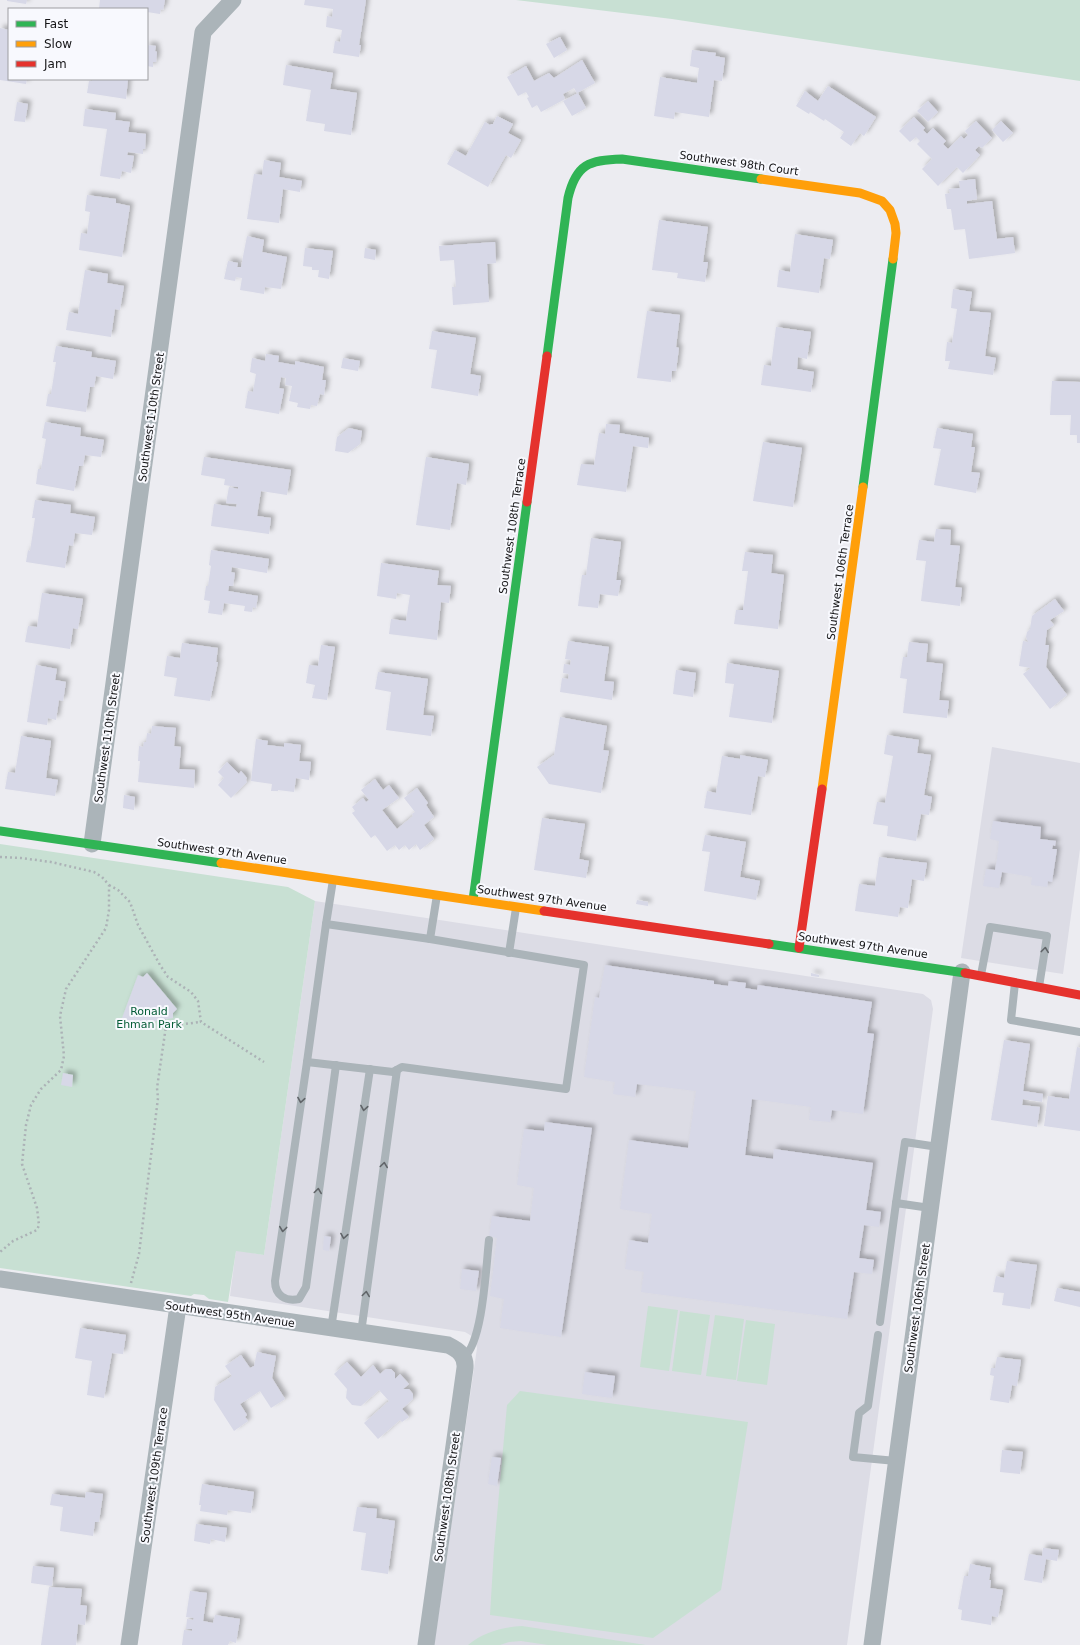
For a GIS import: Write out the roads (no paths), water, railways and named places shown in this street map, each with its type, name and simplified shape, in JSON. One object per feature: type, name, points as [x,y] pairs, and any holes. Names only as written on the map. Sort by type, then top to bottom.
[{"type":"street","name":"Southwest 110th Street","points":[[92,844],[203,32],[233,0]]},
{"type":"street","name":"Southwest 98th Court","points":[[589,162],[600,159],[622,159],[713,171],[860,193],[874,196],[884,202]]},
{"type":"street","name":"Southwest 108th Terrace","points":[[473,900],[569,195],[580,168],[589,162]]},
{"type":"street","name":"Southwest 106th Terrace","points":[[799,948],[847,610],[892,266],[895,225],[892,211],[884,202]]},
{"type":"street","name":"Southwest 97th Avenue","points":[[0,831],[962,972],[1080,995]]},
{"type":"street","name":"Southwest 106th Street","points":[[872,1645],[962,972]]},
{"type":"street","name":"Southwest 95th Avenue","points":[[0,1279],[331,1329],[448,1345],[461,1354]]},
{"type":"street","name":"Southwest 109th Terrace","points":[[129,1645],[178,1306]]},
{"type":"street","name":"Southwest 108th Street","points":[[426,1645],[465,1368],[461,1354]]},
{"type":"lane","points":[[333,880],[276,1281],[276,1290],[278,1294],[289,1300],[299,1299],[306,1287],[336,1065]]},
{"type":"lane","points":[[430,939],[437,895]]},
{"type":"lane","points":[[509,953],[517,907]]},
{"type":"lane","points":[[307,1062],[393,1072],[402,1067],[566,1089],[584,965],[430,939],[326,924]]},
{"type":"lane","points":[[981,976],[990,927],[1047,936],[1039,988]]},
{"type":"lane","points":[[1015,982],[1011,1020],[1080,1032]]},
{"type":"lane","points":[[331,1329],[370,1069]]},
{"type":"lane","points":[[361,1333],[397,1070]]},
{"type":"lane","points":[[880,1322],[904,1142],[938,1147]]},
{"type":"lane","points":[[896,1203],[930,1208]]},
{"type":"lane","points":[[461,1354],[470,1349],[478,1329],[489,1240]]},
{"type":"lane","points":[[878,1335],[868,1406],[859,1413],[853,1457],[896,1462]]},
{"type":"park label","name":"Ronald Ehman Park","points":[[149,1017]]}]
